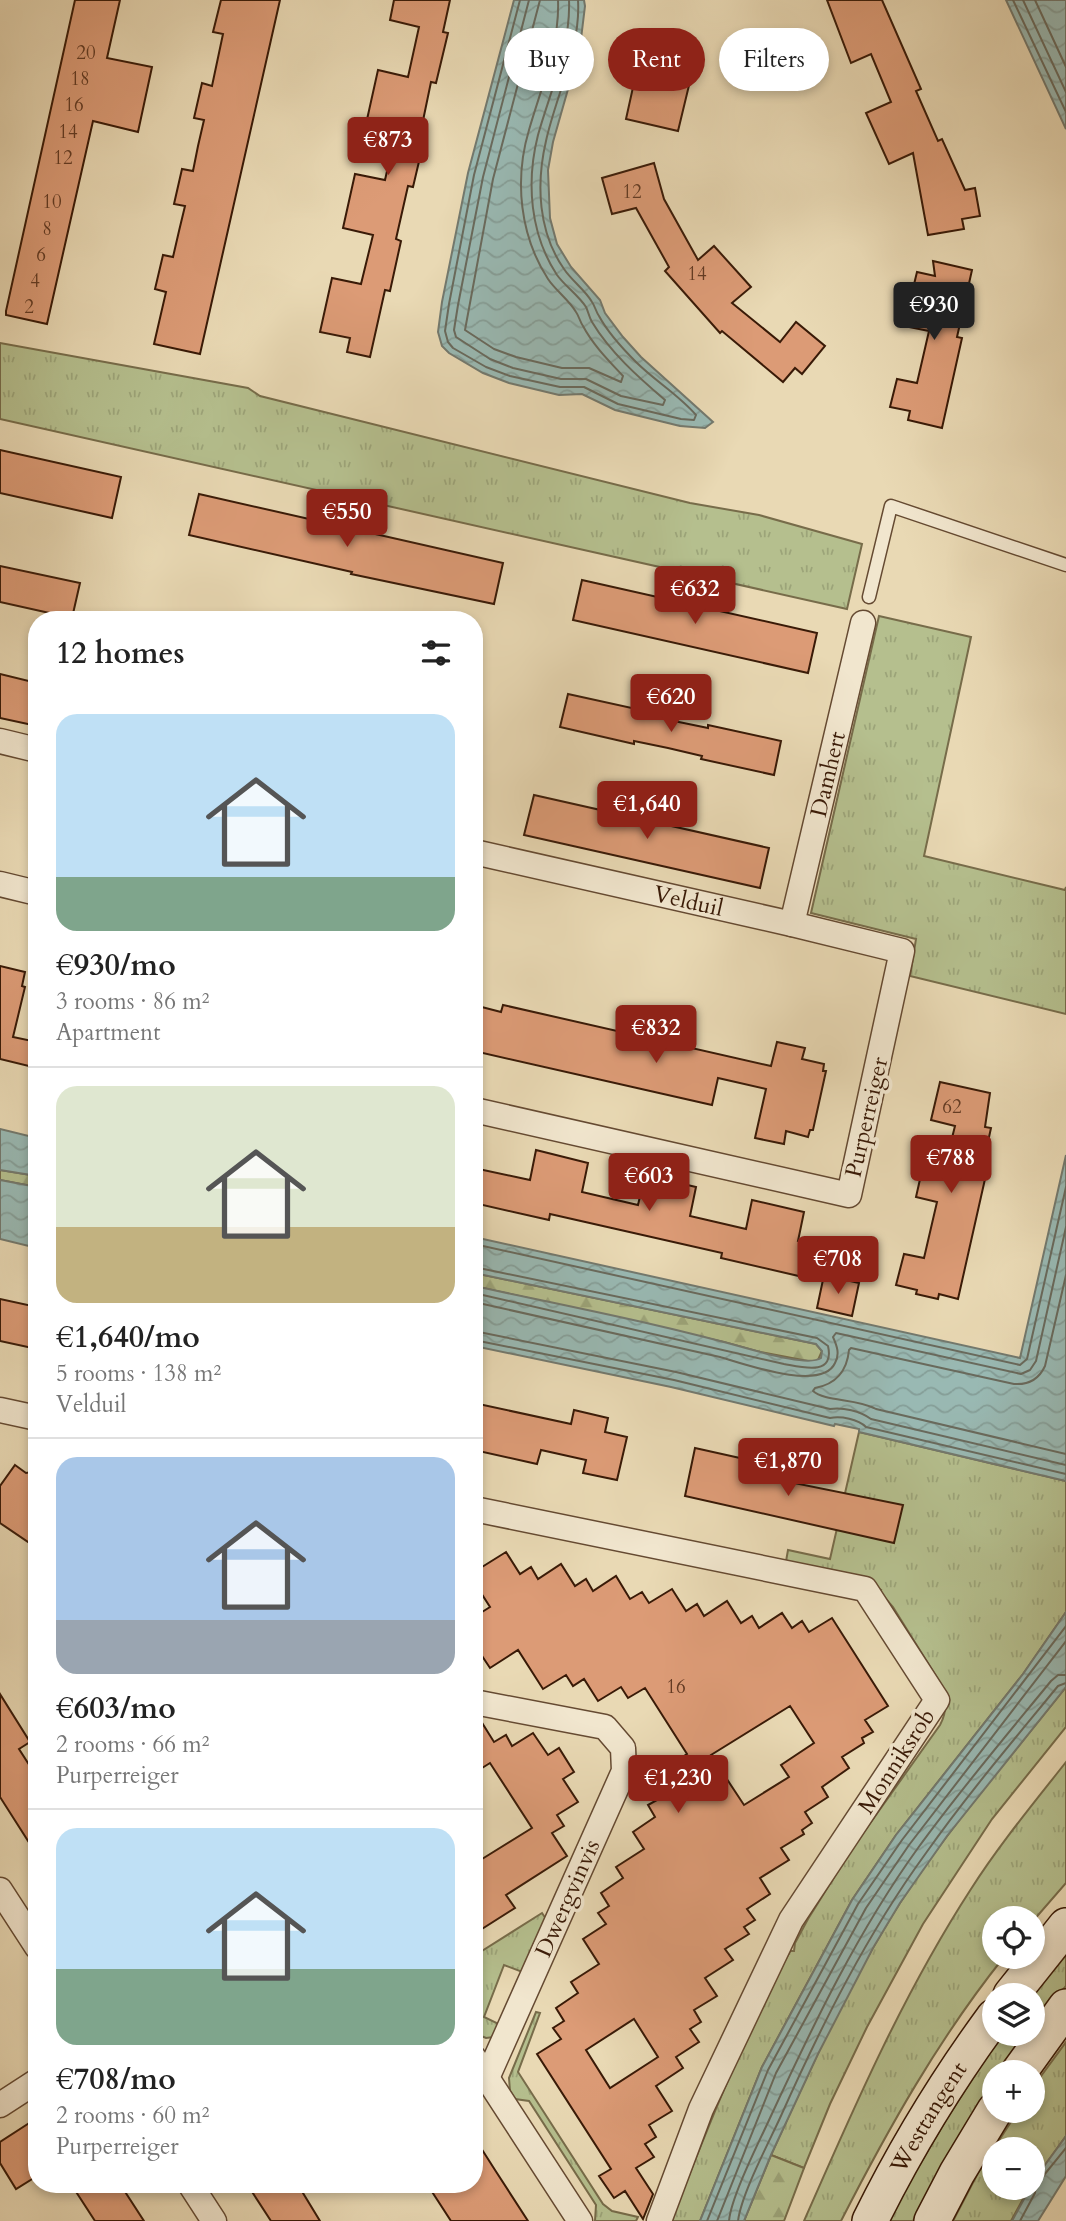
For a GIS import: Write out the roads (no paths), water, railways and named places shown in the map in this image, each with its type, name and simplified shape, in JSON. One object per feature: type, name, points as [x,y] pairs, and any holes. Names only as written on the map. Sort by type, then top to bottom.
[{"type":"main road","points":[[1021,1983],[1066,1926]]},
{"type":"main road","points":[[1028,2060],[1066,2007]]},
{"type":"main road","name":"Westtangent","points":[[870,2221],[933,2106],[982,2035]]},
{"type":"main road","points":[[932,2221],[988,2123]]},
{"type":"street","name":"Damhert","points":[[792,924],[863,623]]},
{"type":"street","points":[[0,741],[28,748]]},
{"type":"street","name":"Velduil","points":[[483,854],[902,951]]},
{"type":"street","points":[[0,884],[28,891]]},
{"type":"street","name":"Purperreiger","points":[[483,1112],[849,1195],[902,951]]},
{"type":"street","points":[[0,1410],[28,1416]]},
{"type":"street","name":"Monniksrob","points":[[483,1511],[865,1589],[937,1700],[791,1920],[701,2109],[659,2221]]},
{"type":"street","name":"Dwergvinvis","points":[[483,1704],[605,1727],[624,1748],[624,1771],[483,2064]]},
{"type":"street","points":[[0,1890],[28,1933]]},
{"type":"street","points":[[483,2071],[580,2221]]},
{"type":"street","points":[[0,2105],[28,2087]]},
{"type":"street","points":[[196,2193],[214,2221]]},
{"type":"lane","points":[[869,597],[891,506],[1066,565]]},
{"type":"water","points":[[514,0],[584,0],[582,28],[507,28]]},
{"type":"water","points":[[1006,0],[1066,0],[1066,129]]},
{"type":"water","points":[[504,38],[504,91],[567,91],[548,170],[550,218],[557,244],[571,267],[600,300],[605,313],[623,337],[641,357],[713,422],[705,428],[680,426],[615,410],[582,394],[559,395],[509,383],[483,373],[442,346],[438,332],[442,302],[468,173]]},
{"type":"water","points":[[0,1129],[28,1136],[28,1175],[0,1170]]},
{"type":"water","points":[[1066,1155],[1066,1481],[859,1432],[859,1429],[835,1424],[834,1426],[671,1387],[483,1348],[483,1288],[788,1358],[815,1360],[821,1358],[822,1351],[816,1344],[483,1275],[483,1239],[1020,1358]]},
{"type":"water","points":[[0,1180],[28,1185],[28,1246],[0,1239]]},
{"type":"water","points":[[1066,1612],[1066,1687],[947,1836],[900,1903],[873,1948],[818,2054],[744,2221],[700,2221],[762,2067],[852,1900],[896,1835],[1023,1674]]},
{"type":"water","points":[[1066,2136],[1066,2176],[1038,2221],[1012,2221],[1023,2200],[1045,2200],[1045,2165]]}]
